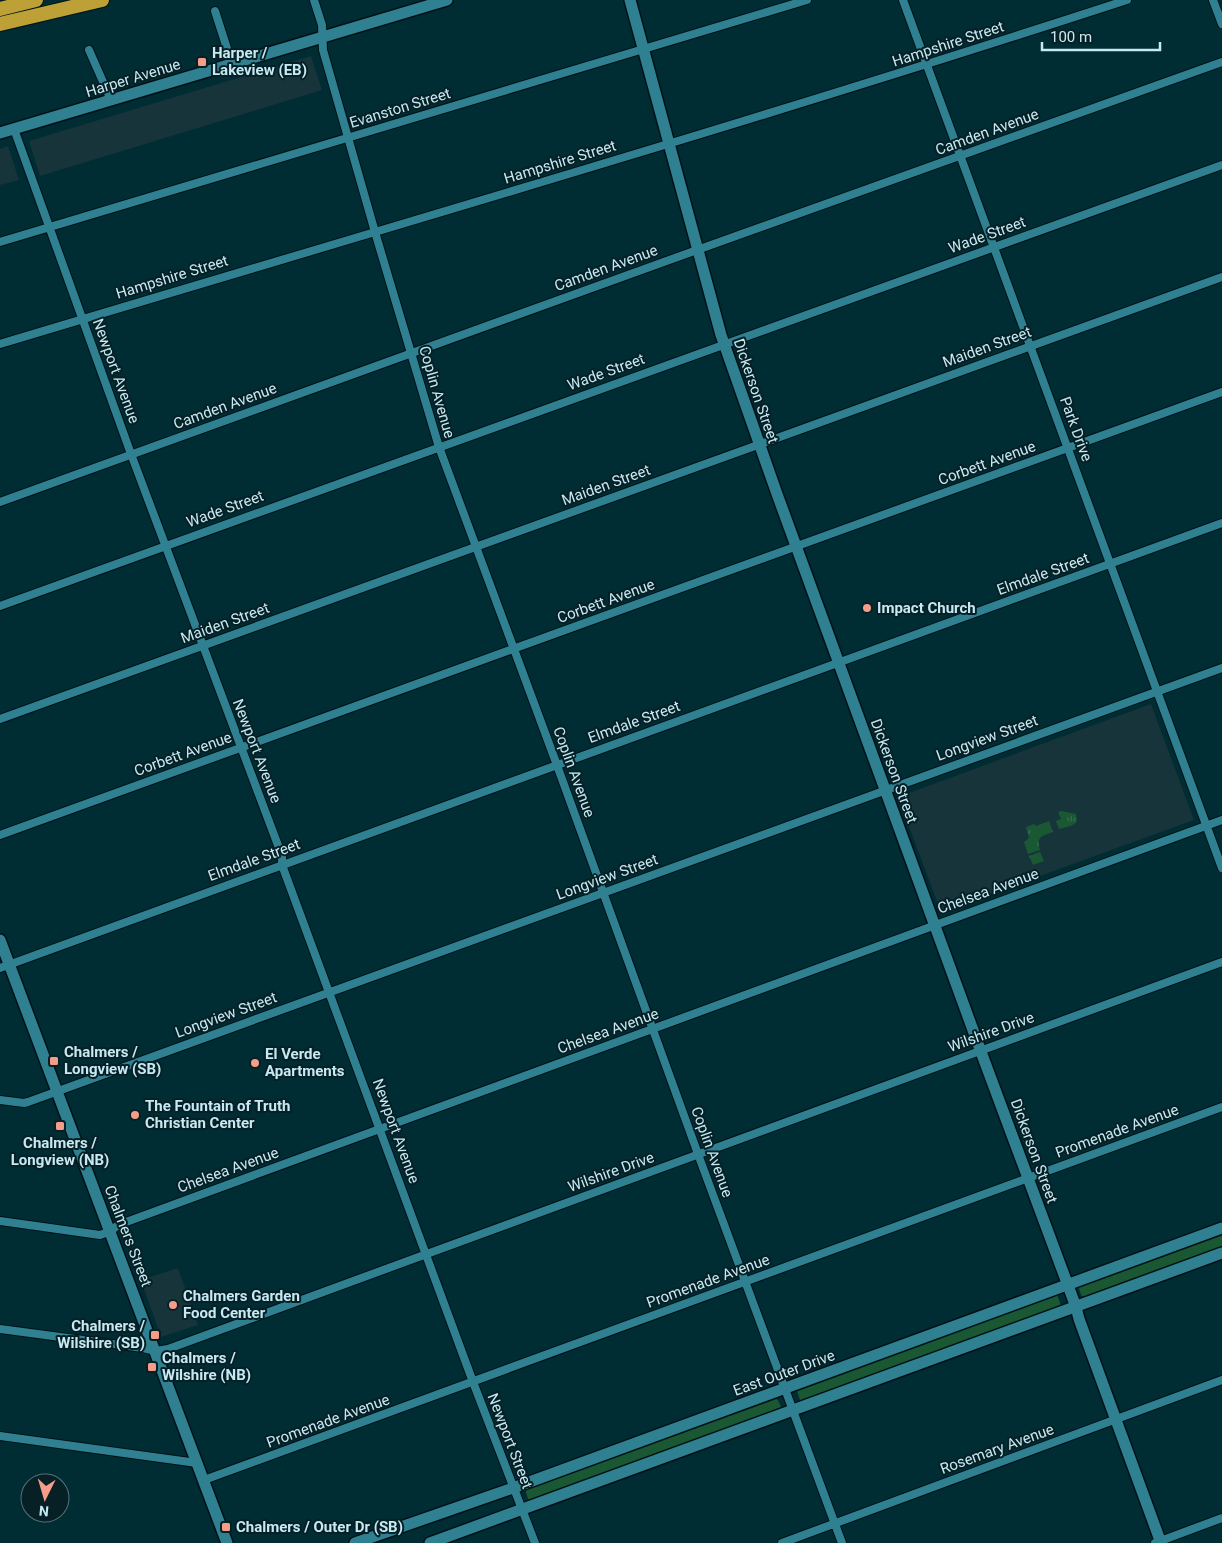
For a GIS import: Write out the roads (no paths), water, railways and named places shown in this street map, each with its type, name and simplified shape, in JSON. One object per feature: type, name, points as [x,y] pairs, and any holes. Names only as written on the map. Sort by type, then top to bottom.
[{"type":"highway","points":[[0,9],[36,0]]},
{"type":"highway","points":[[0,24],[102,0]]},
{"type":"highway","points":[[0,28],[17,20]]},
{"type":"street","name":"Coplin Avenue","points":[[314,0],[322,25],[323,50],[439,447],[842,1543]]},
{"type":"street","name":"Harper Avenue","points":[[0,133],[322,37],[421,4],[447,0]]},
{"type":"street","name":"Dickerson Street","points":[[630,0],[724,344],[838,663],[1076,1307],[1159,1542]]},
{"type":"street","name":"Evanston Street","points":[[0,242],[807,0]]},
{"type":"street","name":"Park Drive","points":[[902,0],[1222,868]]},
{"type":"street","name":"Hampshire Street","points":[[0,344],[669,144],[926,65],[1127,0]]},
{"type":"street","points":[[1213,0],[1222,21]]},
{"type":"street","points":[[215,11],[232,64]]},
{"type":"street","points":[[89,50],[111,100]]},
{"type":"street","name":"Camden Avenue","points":[[0,502],[1222,62]]},
{"type":"street","name":"Newport Avenue","points":[[14,129],[131,454],[282,856],[282,865],[473,1382]]},
{"type":"street","name":"Wade Street","points":[[0,606],[1222,165]]},
{"type":"street","name":"Maiden Street","points":[[0,719],[1222,277]]},
{"type":"street","name":"Corbett Avenue","points":[[0,835],[1222,392]]},
{"type":"street","name":"Elmdale Street","points":[[4,966],[1222,523]]},
{"type":"street","name":"Longview Street","points":[[0,1100],[24,1103],[58,1091],[1222,668]]},
{"type":"street","name":"Chelsea Avenue","points":[[0,1221],[100,1235],[118,1225],[1222,820]]},
{"type":"street","name":"Chalmers Street","points":[[0,940],[4,966],[58,1091],[227,1543]]},
{"type":"street","name":"Wilshire Drive","points":[[0,1329],[156,1351],[168,1349],[1222,962]]},
{"type":"street","name":"Promenade Avenue","points":[[204,1480],[1222,1107]]},
{"type":"street","name":"East Outer Drive","points":[[358,1543],[1222,1228]]},
{"type":"street","points":[[430,1543],[1222,1253]]},
{"type":"street","name":"Rosemary Avenue","points":[[782,1543],[1116,1421],[1222,1380]]},
{"type":"street","name":"Newport Street","points":[[473,1382],[521,1509]]},
{"type":"street","points":[[0,1436],[197,1463]]},
{"type":"street","points":[[521,1509],[535,1543]]},
{"type":"street","points":[[1159,1542],[1222,1518]]},
{"type":"place","name":"Harper / Lakeview (EB)","points":[[202,62]]},
{"type":"place","name":"Impact Church","points":[[867,608]]},
{"type":"place","name":"Chalmers / Longview (SB)","points":[[54,1061]]},
{"type":"place","name":"El Verde Apartments","points":[[255,1063]]},
{"type":"place","name":"The Fountain of Truth Christian Center","points":[[135,1115]]},
{"type":"place","name":"Chalmers / Longview (NB)","points":[[60,1126]]},
{"type":"place","name":"Chalmers Garden Food Center","points":[[173,1305]]},
{"type":"place","name":"Chalmers / Wilshire (SB)","points":[[155,1335]]},
{"type":"place","name":"Chalmers / Wilshire (NB)","points":[[152,1367]]},
{"type":"place","name":"Chalmers / Outer Dr (SB)","points":[[226,1527]]}]
